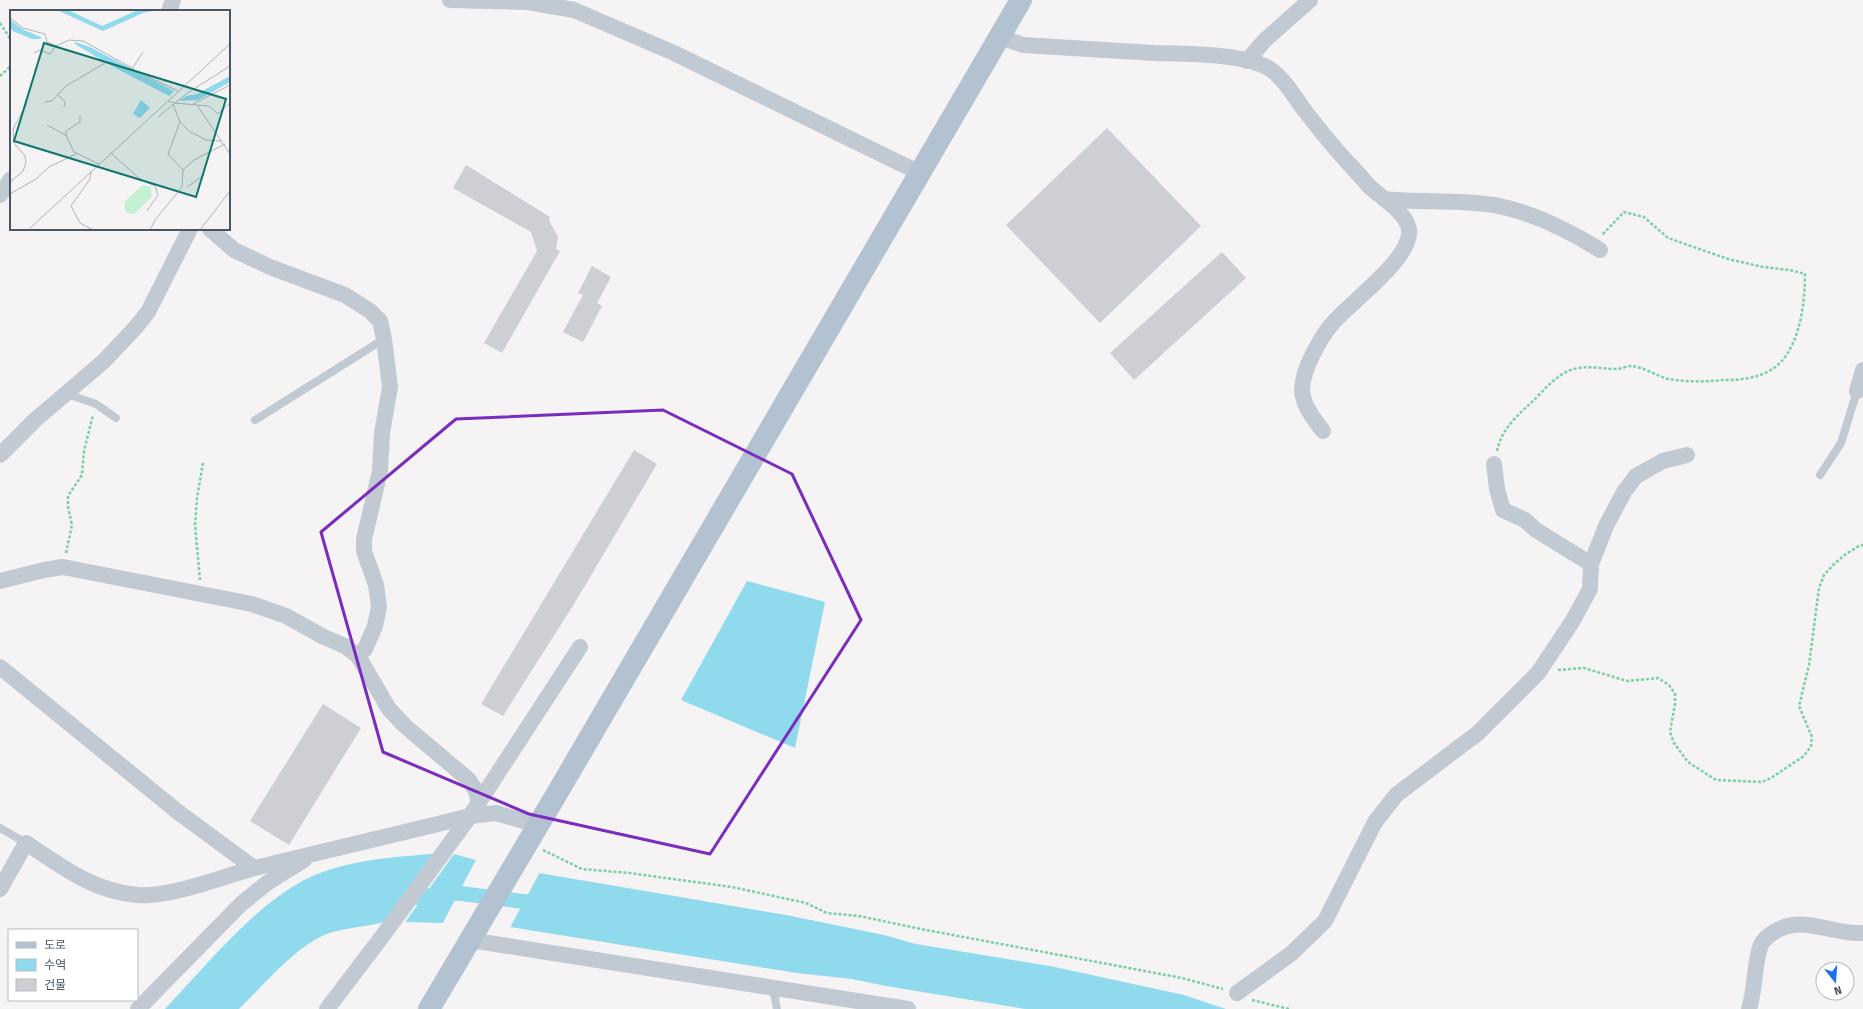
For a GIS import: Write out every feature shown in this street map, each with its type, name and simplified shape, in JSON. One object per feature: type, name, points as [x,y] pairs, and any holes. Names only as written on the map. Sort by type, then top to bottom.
[{"type":"main road","points":[[429,1009],[1021,0]]},
{"type":"street","points":[[169,10],[173,0]]},
{"type":"street","points":[[450,0],[528,2],[574,10],[674,53],[920,173]]},
{"type":"street","points":[[1247,61],[1264,41],[1310,0]]},
{"type":"street","points":[[1000,37],[1023,45],[1205,56],[1247,61],[1270,69],[1285,84],[1333,148],[1370,186],[1395,207],[1405,220],[1409,230],[1405,246],[1396,262],[1332,324],[1319,342],[1305,370],[1302,390],[1303,399],[1308,413],[1323,431]]},
{"type":"street","points":[[0,195],[10,180]]},
{"type":"street","points":[[1384,198],[1409,202],[1456,202],[1495,206],[1551,224],[1577,235],[1596,248]]},
{"type":"street","points":[[0,455],[35,420],[67,394],[120,345],[148,312],[189,230]]},
{"type":"street","points":[[211,230],[234,250],[270,267],[345,295],[370,311],[380,321],[384,339],[390,387],[382,433],[380,471],[364,538],[364,552],[376,585],[379,607],[373,632],[365,649],[358,656]]},
{"type":"street","points":[[1857,391],[1863,370]]},
{"type":"street","points":[[1237,993],[1292,953],[1325,921],[1375,822],[1396,795],[1478,732],[1538,673],[1572,622],[1590,589],[1591,564],[1610,519],[1624,492],[1636,476],[1663,461],[1687,455]]},
{"type":"street","points":[[1494,464],[1497,489],[1503,510],[1525,520],[1536,530],[1591,564]]},
{"type":"street","points":[[0,581],[63,567],[252,604],[286,616],[324,637],[345,646],[358,656],[389,709],[405,726],[469,780],[476,791],[479,802]]},
{"type":"street","points":[[327,1009],[470,816],[580,647]]},
{"type":"street","points":[[0,667],[172,807],[254,868]]},
{"type":"street","points":[[0,889],[26,843],[90,884],[105,889],[139,895],[157,894],[254,868],[470,816],[496,813],[532,833]]},
{"type":"street","points":[[138,1009],[241,904],[267,884],[314,854]]},
{"type":"street","points":[[1749,1009],[1759,949],[1766,938],[1778,928],[1794,923],[1807,924],[1850,934],[1863,933]]},
{"type":"street","points":[[470,940],[908,1009]]},
{"type":"lane","points":[[255,420],[384,339]]},
{"type":"lane","points":[[1820,475],[1841,443],[1857,391]]},
{"type":"lane","points":[[67,394],[96,404],[116,418]]},
{"type":"lane","points":[[0,828],[26,843]]},
{"type":"lane","points":[[773,988],[777,1009]]},
{"type":"path","points":[[0,23],[10,38]]},
{"type":"path","points":[[0,76],[10,67]]},
{"type":"path","points":[[1494,464],[1503,432],[1561,374],[1574,369],[1587,367],[1618,369],[1631,366],[1667,378],[1699,382],[1742,379],[1767,373],[1783,359],[1795,341],[1805,297],[1805,274],[1790,270],[1763,268],[1668,238],[1644,217],[1624,212],[1596,248]]},
{"type":"path","points":[[63,567],[72,525],[68,507],[68,496],[82,475],[84,451],[96,404]]},
{"type":"path","points":[[202,594],[195,525],[197,498],[203,463]]},
{"type":"path","points":[[1555,671],[1566,668],[1584,668],[1627,681],[1658,678],[1669,685],[1675,694],[1675,704],[1670,732],[1674,743],[1688,762],[1716,780],[1762,782],[1771,778],[1804,756],[1811,746],[1812,737],[1800,706],[1808,665],[1819,588],[1824,575],[1835,563],[1846,554],[1863,545]]},
{"type":"path","points":[[532,833],[559,859],[582,870],[629,873],[732,887],[806,903],[827,913],[859,916],[920,930],[1182,978],[1237,993],[1250,1000],[1289,1009]]},
{"type":"highlighted area","points":[[663,410],[792,474],[861,620],[710,854],[529,814],[383,752],[321,532],[456,419]]},
{"type":"water","points":[[747,581],[825,602],[795,748],[681,700]]},
{"type":"water","points":[[433,854],[384,922],[330,933],[312,942],[279,969],[239,1009],[165,1009],[227,942],[261,910],[297,884],[312,876],[346,865],[381,859]]},
{"type":"water","points":[[454,854],[476,860],[443,923],[405,922]]},
{"type":"water","points":[[539,873],[786,915],[884,935],[916,944],[1050,966],[1184,995],[1226,1009],[1025,1009],[852,979],[797,973],[510,927]]},
{"type":"pier","points":[[453,852],[455,852],[404,924],[403,921]]},
{"type":"pier","points":[[477,858],[478,861],[445,923],[442,925]]},
{"type":"pier","points":[[537,872],[540,872],[509,929],[508,926]]},
{"type":"building","points":[[1107,128],[1201,226],[1100,323],[1006,225]]},
{"type":"building","points":[[466,165],[550,217],[549,220],[558,237],[556,249],[560,251],[502,353],[484,343],[537,251],[531,232],[453,188]]},
{"type":"building","points":[[1222,252],[1246,278],[1134,380],[1110,353]]},
{"type":"building","points":[[592,266],[611,277],[597,303],[602,306],[583,342],[563,332],[583,295],[578,293]]},
{"type":"building","points":[[634,450],[657,464],[574,604],[503,716],[481,704]]},
{"type":"building","points":[[323,704],[361,728],[289,845],[250,821]]},
{"type":"waterway","points":[[401,899],[457,893],[544,904]]}]
